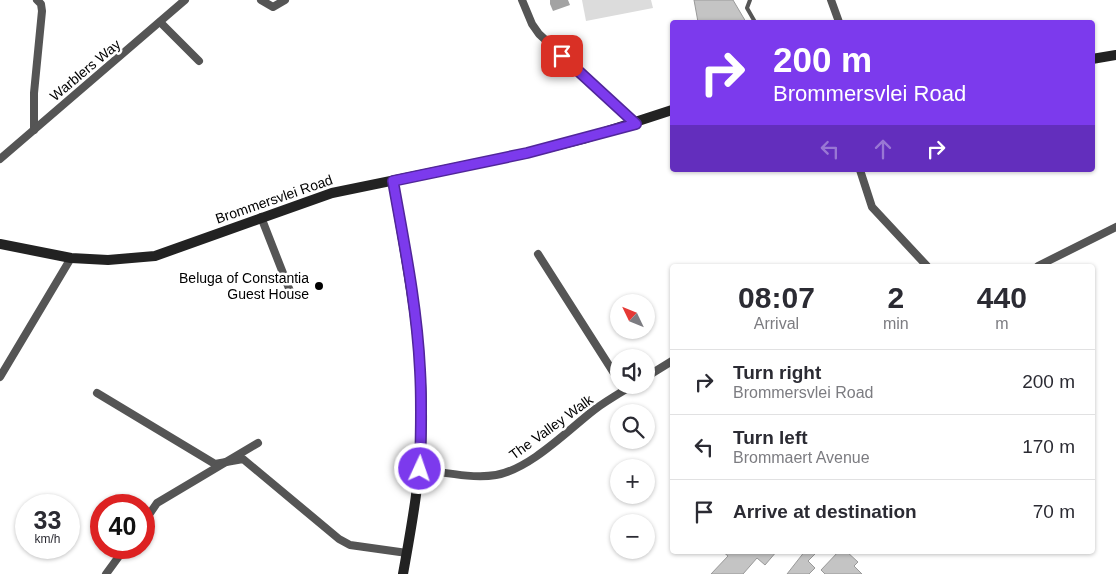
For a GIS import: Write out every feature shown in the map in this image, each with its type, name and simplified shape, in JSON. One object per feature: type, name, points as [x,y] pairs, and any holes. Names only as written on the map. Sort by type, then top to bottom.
[{"type":"street","points":[[34,130],[34,93],[42,11],[41,4],[37,0]]},
{"type":"street","name":"Warblers Way","points":[[0,159],[185,0]]},
{"type":"street","points":[[261,0],[273,7],[285,0]]},
{"type":"street","points":[[522,0],[532,24],[539,34],[636,124]]},
{"type":"street","points":[[831,0],[839,20]]},
{"type":"street","points":[[160,22],[199,61]]},
{"type":"street","points":[[1095,58],[1116,55]]},
{"type":"street","name":"Brommersvlei Road","points":[[0,244],[71,258],[108,260],[155,256],[261,216],[332,192],[527,153],[636,124],[670,111]]},
{"type":"street","points":[[861,172],[872,207],[924,264]]},
{"type":"street","points":[[393,181],[414,310],[420,369],[422,422],[420,469],[403,574]]},
{"type":"street","points":[[261,216],[290,291]]},
{"type":"street","points":[[1042,264],[1116,226]]},
{"type":"street","points":[[538,254],[610,366]]},
{"type":"street","points":[[0,377],[3,365],[71,258]]},
{"type":"street","points":[[655,371],[670,362]]},
{"type":"street","points":[[97,393],[214,464],[242,460],[328,531],[350,545],[407,553]]},
{"type":"street","name":"The Valley Walk","points":[[420,469],[481,476],[510,471],[524,464],[615,394]]},
{"type":"street","points":[[155,506],[258,443]]},
{"type":"street","points":[[106,574],[117,559]]},
{"type":"lane","points":[[750,0],[747,8],[754,20]]},
{"type":"shaded area","points":[[550,0],[568,0],[570,5],[553,11]]},
{"type":"shaded area","points":[[582,0],[651,0],[653,8],[586,21]]},
{"type":"building","points":[[694,0],[733,0],[745,20],[698,20]]},
{"type":"building","points":[[726,554],[774,554],[765,565],[757,558],[743,574],[711,574],[728,556]]},
{"type":"building","points":[[803,554],[815,554],[808,561],[815,568],[809,574],[787,574]]},
{"type":"building","points":[[836,554],[849,554],[858,562],[854,566],[862,574],[825,574],[821,570]]},
{"type":"place","name":"Beluga of Constantia Guest House","points":[[319,286]]},
{"type":"route","points":[[420,469],[422,422],[420,369],[414,310],[393,181],[527,153],[636,124],[562,56]]}]
